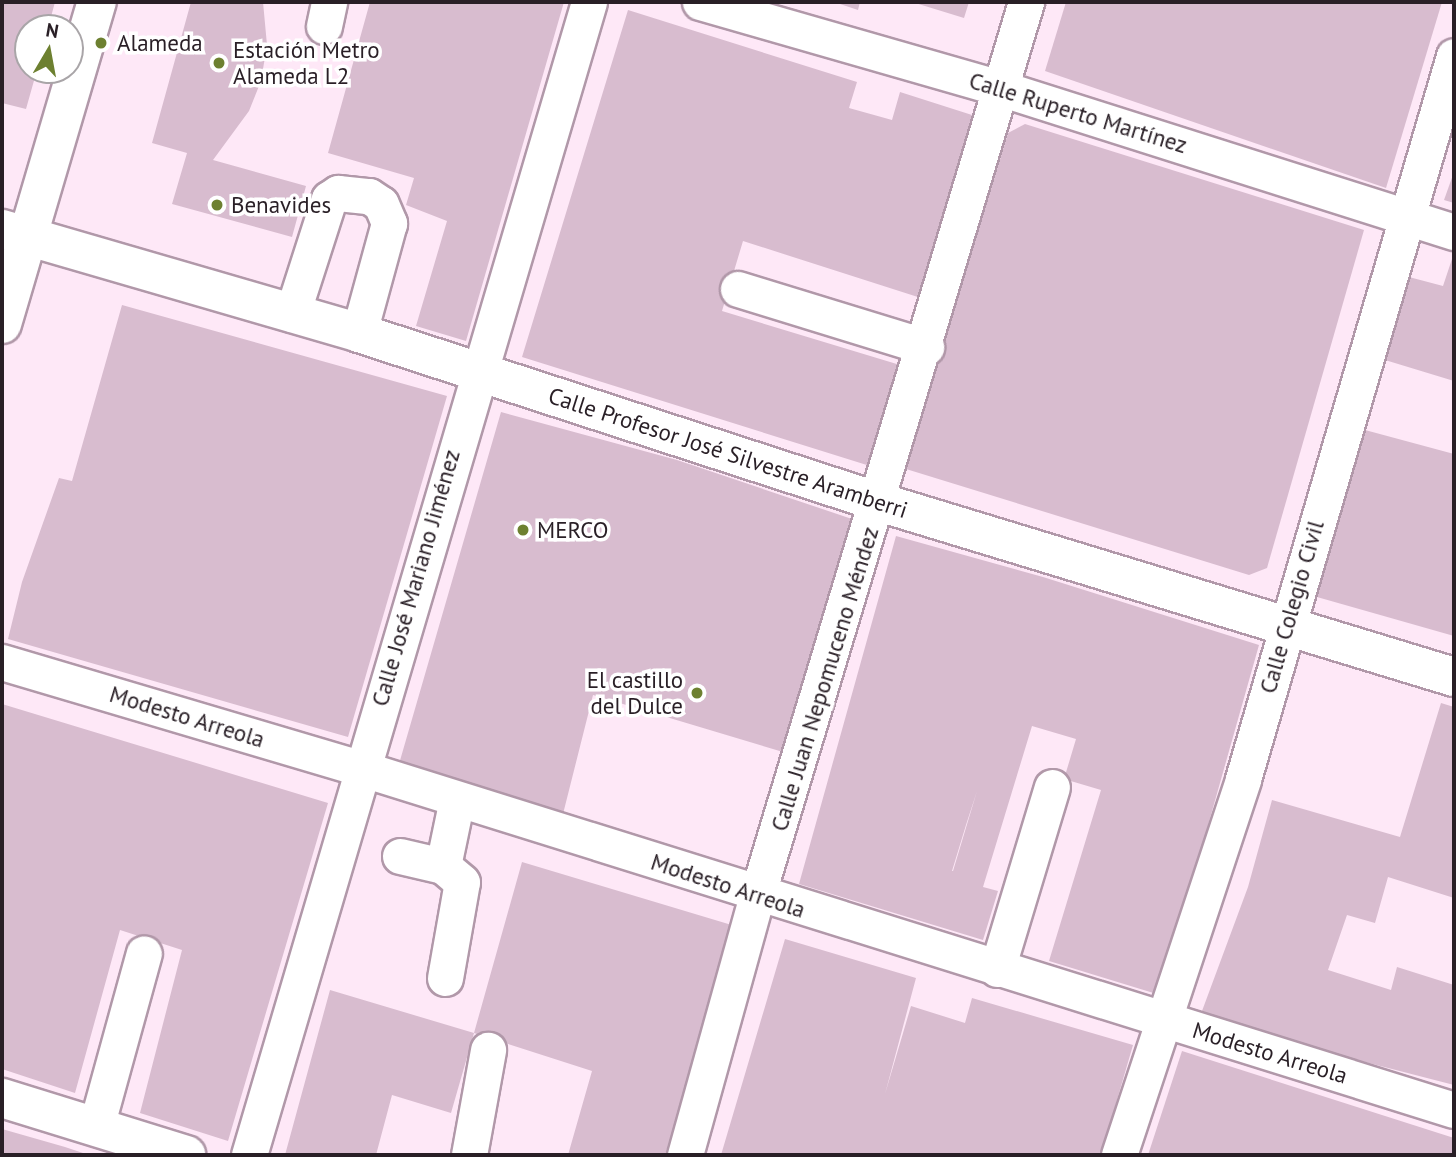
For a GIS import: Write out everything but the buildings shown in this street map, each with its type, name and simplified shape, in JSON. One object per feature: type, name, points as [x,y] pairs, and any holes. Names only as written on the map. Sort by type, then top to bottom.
[{"type":"main road","points":[[2,324],[15,233],[97,2]]},
{"type":"main road","name":"Calle Profesor José Silvestre Aramberri","points":[[15,233],[359,333],[879,502],[1454,677]]},
{"type":"main road","points":[[2,1098],[186,1155]]},
{"type":"street","name":"Calle José Mariano Jiménez","points":[[249,1155],[360,768],[589,2]]},
{"type":"street","name":"Calle Ruperto Martínez","points":[[700,2],[1000,88],[1454,232]]},
{"type":"street","name":"Calle Juan Nepomuceno Méndez","points":[[685,1155],[757,896],[926,347],[1026,2]]},
{"type":"street","name":"Calle Colegio Civil","points":[[1119,1155],[1243,779],[1454,56]]},
{"type":"street","points":[[292,314],[329,199],[338,192],[369,196],[381,204],[389,223],[359,333]]},
{"type":"street","points":[[738,289],[926,347]]},
{"type":"street","name":"Modesto Arreola","points":[[2,662],[360,768],[757,896],[1454,1110]]},
{"type":"street","points":[[998,969],[1052,787]]},
{"type":"street","points":[[443,866],[457,799]]},
{"type":"street","points":[[400,856],[443,866],[462,882],[445,978]]},
{"type":"street","points":[[96,1127],[144,953]]},
{"type":"street","points":[[469,1155],[488,1050]]},
{"type":"place","name":"Alameda","points":[[101,43]]},
{"type":"place","name":"Estación Metro Alameda L2","points":[[219,63]]},
{"type":"place","name":"Benavides","points":[[217,205]]},
{"type":"place","name":"MERCO","points":[[523,530]]},
{"type":"place","name":"El castillo del Dulce","points":[[697,693]]}]
